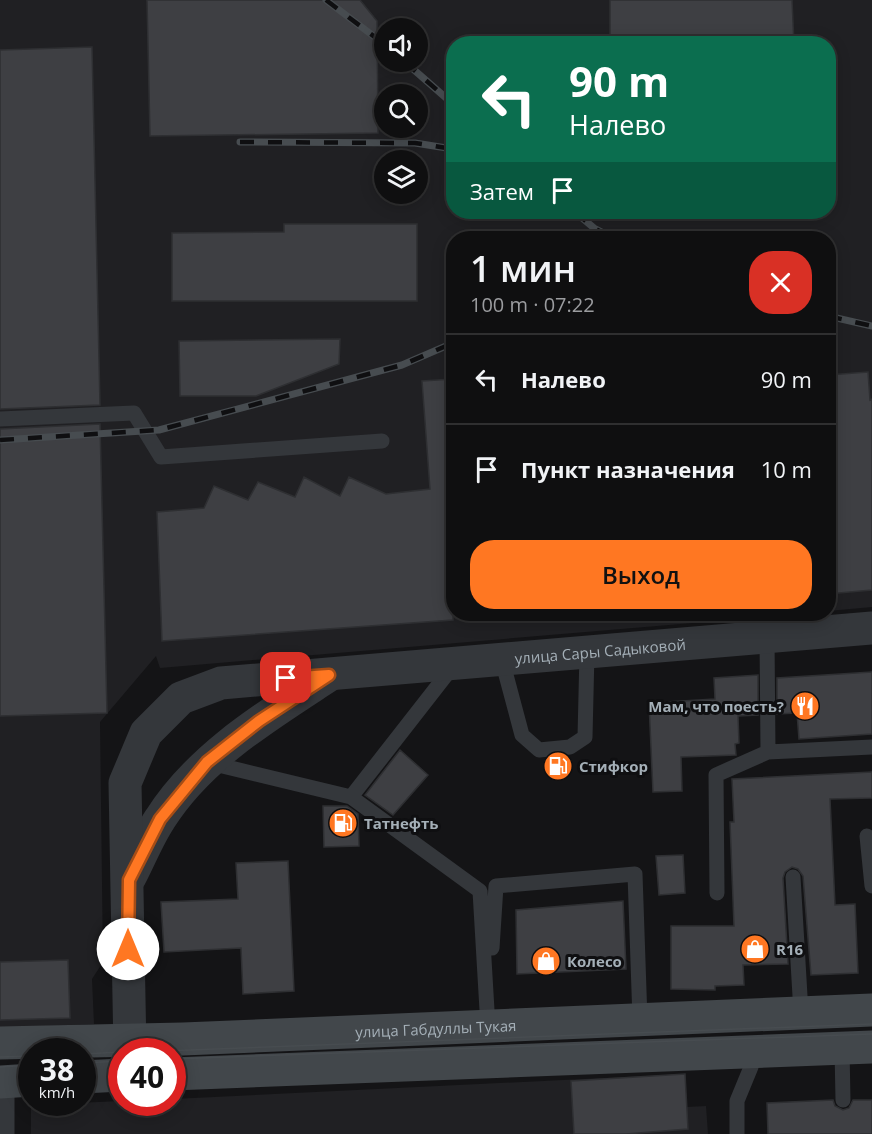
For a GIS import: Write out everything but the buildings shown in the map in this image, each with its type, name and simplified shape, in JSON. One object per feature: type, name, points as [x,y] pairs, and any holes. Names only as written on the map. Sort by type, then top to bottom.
[{"type":"main road","name":"улица Габдуллы Тукая","points":[[186,1040],[488,1016],[640,1020],[872,1010]]},
{"type":"main road","name":"улица Габдуллы Тукая","points":[[0,1043],[108,1045]]},
{"type":"main road","points":[[186,1073],[857,1048]]},
{"type":"street","name":"улица Сары Садыковой","points":[[130,1038],[129,880],[125,783],[146,733],[181,698],[221,683],[872,628]]},
{"type":"street","name":"улица Сары Садыковой","points":[[129,880],[160,819],[207,762],[259,721],[329,675]]},
{"type":"lane","points":[[0,419],[134,413],[161,457],[382,441]]},
{"type":"lane","points":[[767,637],[768,752]]},
{"type":"lane","points":[[502,660],[522,735],[539,750],[570,747],[585,737],[587,652]]},
{"type":"lane","points":[[351,797],[455,664]]},
{"type":"lane","points":[[717,893],[716,775],[768,752],[872,747]]},
{"type":"lane","points":[[207,762],[351,797],[480,891],[488,1016]]},
{"type":"lane","points":[[867,836],[872,886]]},
{"type":"lane","points":[[488,1016],[496,886],[635,874],[640,1020]]},
{"type":"lane","points":[[794,877],[801,1014]]},
{"type":"lane","points":[[843,1100],[857,1048]]},
{"type":"lane","points":[[737,1134],[737,1101],[751,1067],[751,1053]]},
{"type":"lane","points":[[7,1134],[13,1081]]},
{"type":"shaded area","points":[[0,0],[872,0],[872,607],[836,610],[836,231],[446,231],[446,621],[715,621],[160,668],[156,656],[100,722],[103,962],[92,979],[94,1024],[0,1028]]},
{"type":"shaded area","points":[[685,1074],[687,1107],[706,1106],[708,1134],[31,1134],[31,1116],[96,1116],[96,1102],[108,1102],[108,1116],[186,1116],[186,1098]]},
{"type":"tram line","points":[[186,1050],[872,1024]]},
{"type":"tram line","points":[[186,1058],[872,1034]]},
{"type":"tram line","points":[[96,1053],[108,1053]]},
{"type":"tram line","points":[[0,1057],[18,1056]]},
{"type":"tram line","points":[[96,1062],[108,1062]]},
{"type":"tram line","points":[[0,1067],[18,1066]]},
{"type":"railway","points":[[326,0],[374,36]]},
{"type":"railway","points":[[416,72],[446,98]]},
{"type":"railway","points":[[240,142],[415,143],[446,148]]},
{"type":"railway","points":[[583,219],[600,231]]},
{"type":"railway","points":[[836,318],[872,326]]},
{"type":"railway","points":[[0,440],[159,430],[402,365],[446,346]]},
{"type":"place","name":"Мам, что поесть?","points":[[805,706]]},
{"type":"place","name":"Стифкор","points":[[558,766]]},
{"type":"place","name":"Татнефть","points":[[343,823]]},
{"type":"place","name":"R16","points":[[755,949]]},
{"type":"place","name":"Колесо","points":[[546,961]]},
{"type":"route","points":[[128,949],[129,880],[160,819],[207,762],[259,721],[329,675],[286,678]]}]
